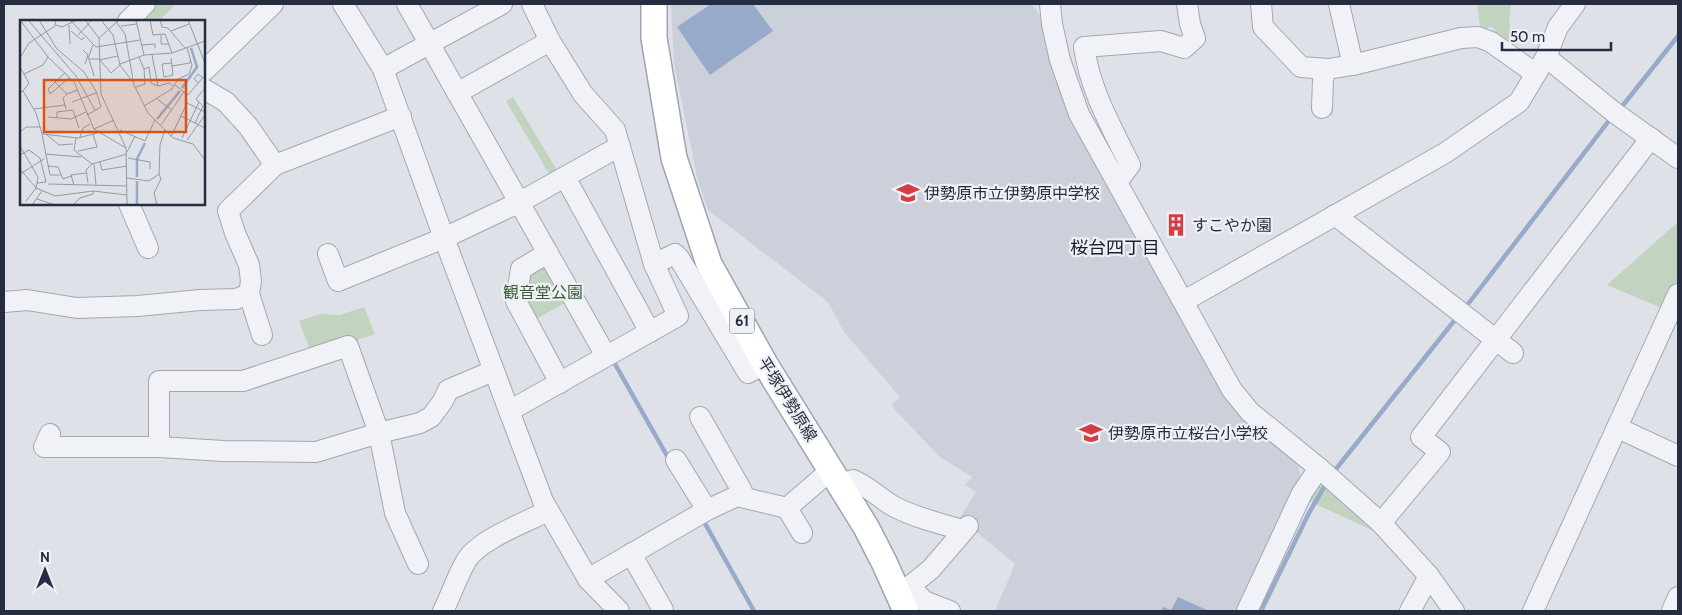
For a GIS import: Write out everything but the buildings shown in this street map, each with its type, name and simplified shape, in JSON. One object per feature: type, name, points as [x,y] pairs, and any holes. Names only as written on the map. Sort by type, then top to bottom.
[{"type":"main road","name":"平塚伊勢原線","points":[[654,4],[654,38],[674,158],[709,264],[765,364],[836,477],[879,553],[902,601]]},
{"type":"street","points":[[129,20],[145,4]]},
{"type":"street","points":[[205,70],[273,4]]},
{"type":"street","points":[[344,4],[383,69],[493,371],[548,511],[588,579],[619,611]]},
{"type":"street","points":[[407,4],[606,356]]},
{"type":"street","points":[[383,69],[502,4]]},
{"type":"street","points":[[509,411],[678,316],[654,264],[615,130],[583,94],[550,41],[532,4]]},
{"type":"street","points":[[1038,4],[1052,24]]},
{"type":"street","points":[[1050,4],[1052,24],[1060,60],[1079,114],[1232,390],[1250,412],[1319,468],[1382,523],[1429,576],[1454,611]]},
{"type":"street","points":[[1117,182],[1130,165],[1098,100],[1087,68],[1084,47],[1161,41],[1184,48],[1195,38],[1190,24],[1187,4]]},
{"type":"street","points":[[1261,4],[1263,27],[1301,67],[1326,69],[1353,65],[1411,52],[1460,38],[1478,37],[1541,66],[1614,112],[1678,158]]},
{"type":"street","points":[[1339,4],[1353,65]]},
{"type":"street","points":[[1184,301],[1445,153],[1519,102],[1541,66],[1558,27],[1575,4]]},
{"type":"street","points":[[457,93],[550,41]]},
{"type":"street","points":[[1322,108],[1323,79],[1326,69]]},
{"type":"street","points":[[205,90],[226,102],[248,126],[275,165]]},
{"type":"street","points":[[262,335],[249,294],[251,281],[249,265],[234,233],[228,211],[275,165],[401,116]]},
{"type":"street","points":[[1382,523],[1440,452],[1421,437],[1650,138]]},
{"type":"street","points":[[328,254],[338,281],[444,238],[520,202],[620,146]]},
{"type":"street","points":[[565,177],[650,332]]},
{"type":"street","points":[[129,205],[148,248]]},
{"type":"street","points":[[1335,215],[1513,354]]},
{"type":"street","points":[[548,252],[521,269],[516,301],[560,383]]},
{"type":"street","points":[[654,264],[676,254],[748,373],[765,364]]},
{"type":"street","points":[[4,302],[27,300],[77,308],[236,299],[249,294]]},
{"type":"street","points":[[1533,611],[1678,294]]},
{"type":"street","points":[[159,447],[159,381],[243,381],[348,346],[379,433],[395,513],[418,564]]},
{"type":"street","points":[[50,434],[44,447],[159,447],[223,451],[316,452],[420,423],[431,417],[443,401],[448,390],[493,371]]},
{"type":"street","points":[[700,417],[742,491],[742,497]]},
{"type":"street","points":[[1618,428],[1678,456]]},
{"type":"street","points":[[676,460],[707,510]]},
{"type":"street","points":[[1247,611],[1302,493],[1319,468]]},
{"type":"street","points":[[787,508],[836,477],[860,483],[894,506],[932,521],[966,528],[902,601]]},
{"type":"street","points":[[588,579],[707,510],[737,496],[787,508],[802,533]]},
{"type":"street","points":[[443,611],[466,560],[477,548],[548,511]]},
{"type":"street","points":[[632,553],[662,610]]},
{"type":"street","points":[[1410,611],[1429,576]]},
{"type":"street","points":[[1672,611],[1678,597]]},
{"type":"street","points":[[902,601],[924,601],[950,611]]},
{"type":"shaded area","points":[[671,4],[1032,4],[1047,25],[1055,64],[1234,407],[1297,460],[1301,480],[1240,611],[995,611],[1015,564],[960,518],[976,492],[965,485],[972,477],[940,457],[894,409],[892,404],[900,397],[844,332],[828,302],[708,210],[697,177],[674,63]]},
{"type":"green space","points":[[151,4],[175,4],[160,20],[136,20]]},
{"type":"green space","points":[[1477,4],[1511,4],[1509,21],[1512,44],[1509,45],[1493,33],[1495,29],[1489,26],[1486,31],[1481,31]]},
{"type":"green space","points":[[513,97],[558,172],[551,177],[506,101]]},
{"type":"green space","points":[[1678,222],[1678,285],[1667,310],[1607,285]]},
{"type":"green space","name":"観音堂公園","points":[[544,261],[571,300],[532,321],[521,303],[525,271]]},
{"type":"green space","points":[[364,307],[375,334],[312,355],[299,321],[320,314],[340,315]]},
{"type":"green space","points":[[1319,486],[1330,486],[1378,533],[1309,501],[1310,490]]},
{"type":"water","points":[[711,4],[753,4],[773,31],[710,75],[677,27]]},
{"type":"water","points":[[1178,597],[1209,611],[1161,611],[1163,607],[1171,610]]},
{"type":"waterway","points":[[1620,109],[1678,36]]},
{"type":"waterway","points":[[1465,308],[1611,118]]},
{"type":"waterway","points":[[1332,474],[1458,316]]},
{"type":"waterway","points":[[615,364],[670,461]]},
{"type":"waterway","points":[[1261,611],[1309,513],[1327,482]]},
{"type":"waterway","points":[[702,518],[754,611]]},
{"type":"place","name":"伊勢原市立伊勢原中学校","points":[[908,193]]},
{"type":"place","name":"すこやか園","points":[[1176,225]]},
{"type":"place","name":"伊勢原市立桜台小学校","points":[[1091,433]]},
{"type":"district","name":"桜台四丁目","points":[[1115,248]]}]
